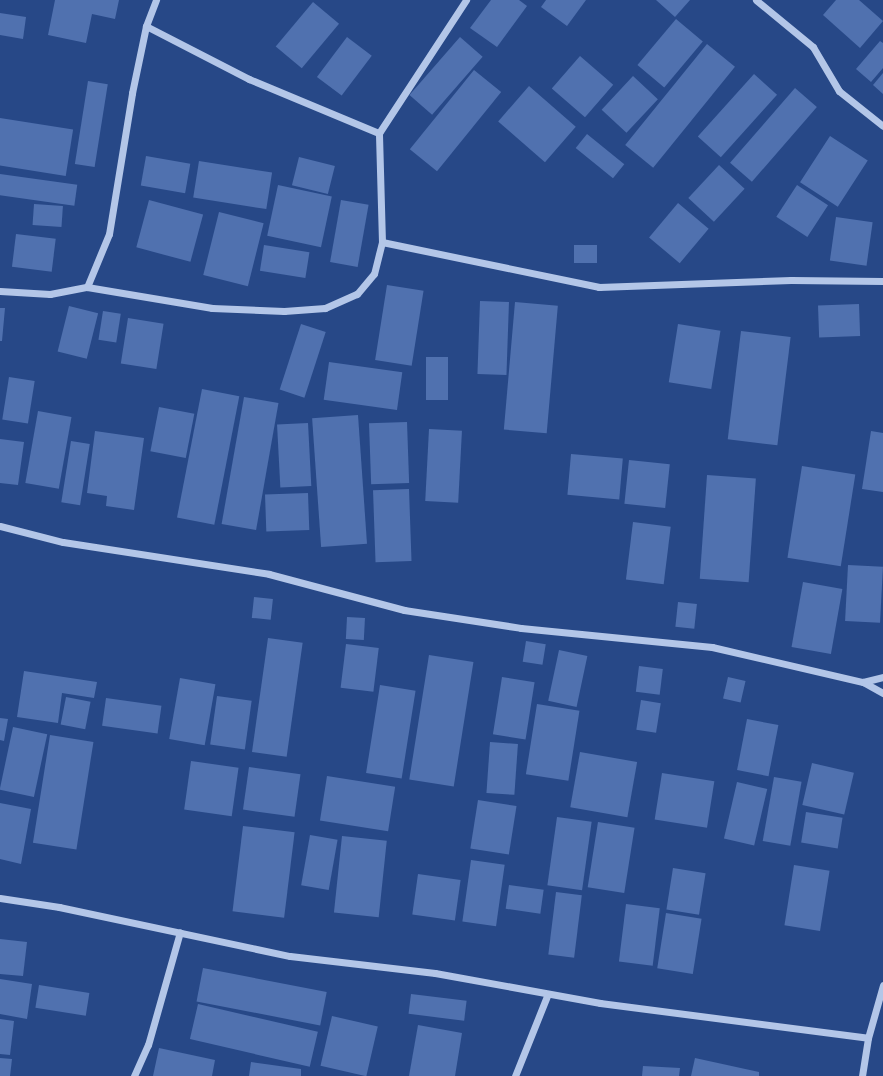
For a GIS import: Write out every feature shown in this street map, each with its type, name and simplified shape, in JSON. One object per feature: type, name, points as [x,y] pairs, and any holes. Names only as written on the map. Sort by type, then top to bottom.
[{"type":"street","points":[[87,287],[109,234],[132,93],[146,26],[156,0]]},
{"type":"street","points":[[0,291],[50,294],[87,287],[212,308],[284,311],[325,308],[356,294],[374,274],[382,242],[379,133],[466,0]]},
{"type":"street","points":[[756,0],[813,46],[839,91],[883,126]]},
{"type":"street","points":[[146,26],[249,79],[379,133]]},
{"type":"street","points":[[382,242],[599,287],[791,280],[883,281]]},
{"type":"street","points":[[0,526],[63,542],[269,574],[404,610],[521,628],[712,647],[863,682],[883,693]]},
{"type":"street","points":[[863,682],[883,677]]},
{"type":"street","points":[[0,898],[59,907],[290,956],[435,973],[547,996],[868,1038]]},
{"type":"street","points":[[134,1076],[148,1045],[180,932]]},
{"type":"street","points":[[862,1076],[868,1038],[883,985]]},
{"type":"street","points":[[515,1076],[547,996]]},
{"type":"building","points":[[55,0],[119,0],[115,19],[92,14],[86,43],[48,35]]},
{"type":"building","points":[[491,0],[519,0],[527,6],[497,47],[470,28]]},
{"type":"building","points":[[546,0],[586,0],[567,26],[541,7]]},
{"type":"building","points":[[656,0],[690,0],[675,17]]},
{"type":"building","points":[[836,0],[859,0],[883,21],[860,48],[823,15]]},
{"type":"building","points":[[313,2],[339,24],[302,68],[276,46]]},
{"type":"building","points":[[0,13],[26,17],[23,39],[0,35]]},
{"type":"building","points":[[676,19],[703,41],[664,87],[637,65]]},
{"type":"building","points":[[347,37],[372,56],[342,96],[317,77]]},
{"type":"building","points":[[460,37],[483,57],[432,115],[409,95]]},
{"type":"building","points":[[880,41],[883,43],[883,68],[871,82],[856,69]]},
{"type":"building","points":[[707,44],[735,67],[653,168],[625,145]]},
{"type":"building","points":[[580,56],[613,85],[585,117],[552,88]]},
{"type":"building","points":[[474,70],[501,92],[437,171],[410,149]]},
{"type":"building","points":[[883,73],[883,94],[873,85]]},
{"type":"building","points":[[754,74],[777,95],[721,157],[698,136]]},
{"type":"building","points":[[633,76],[658,99],[626,133],[602,110]]},
{"type":"building","points":[[88,81],[108,84],[95,167],[75,164]]},
{"type":"building","points":[[529,86],[576,127],[545,162],[498,121]]},
{"type":"building","points":[[795,88],[817,107],[752,182],[730,163]]},
{"type":"building","points":[[0,118],[73,130],[66,176],[0,166]]},
{"type":"building","points":[[587,134],[624,164],[613,178],[576,148]]},
{"type":"building","points":[[830,136],[868,161],[838,207],[800,182]]},
{"type":"building","points":[[146,156],[190,164],[185,193],[141,186]]},
{"type":"building","points":[[299,157],[335,166],[328,194],[292,185]]},
{"type":"building","points":[[199,161],[272,173],[266,209],[193,198]]},
{"type":"building","points":[[719,165],[745,189],[714,222],[688,198]]},
{"type":"building","points":[[0,174],[77,185],[74,206],[0,195]]},
{"type":"building","points":[[278,185],[332,196],[321,247],[267,236]]},
{"type":"building","points":[[797,185],[828,205],[807,237],[776,217]]},
{"type":"building","points":[[149,200],[203,214],[190,262],[136,247]]},
{"type":"building","points":[[341,200],[369,205],[358,267],[330,262]]},
{"type":"building","points":[[678,203],[709,229],[680,263],[649,237]]},
{"type":"building","points":[[34,204],[63,206],[61,227],[33,225]]},
{"type":"building","points":[[219,212],[264,223],[248,286],[203,275]]},
{"type":"building","points":[[836,217],[873,222],[867,266],[830,261]]},
{"type":"building","points":[[16,234],[56,239],[52,272],[12,267]]},
{"type":"building","points":[[264,245],[309,252],[305,278],[260,271]]},
{"type":"building","points":[[574,245],[597,245],[597,263],[574,263]]},
{"type":"building","points":[[387,285],[424,291],[412,366],[375,360]]},
{"type":"building","points":[[480,301],[509,302],[506,375],[477,374]]},
{"type":"building","points":[[515,302],[558,306],[547,433],[504,430]]},
{"type":"building","points":[[859,304],[860,336],[819,337],[818,305]]},
{"type":"building","points":[[69,306],[98,313],[87,359],[58,352]]},
{"type":"building","points":[[0,308],[5,308],[2,341],[0,341]]},
{"type":"building","points":[[103,311],[121,314],[116,342],[98,340]]},
{"type":"building","points":[[128,318],[164,324],[156,369],[121,363]]},
{"type":"building","points":[[301,324],[326,332],[304,398],[280,390]]},
{"type":"building","points":[[678,324],[720,331],[711,389],[669,382]]},
{"type":"building","points":[[741,331],[791,337],[777,445],[728,439]]},
{"type":"building","points":[[426,357],[448,357],[448,400],[426,400]]},
{"type":"building","points":[[329,362],[402,372],[397,410],[324,400]]},
{"type":"building","points":[[9,377],[35,381],[28,424],[2,419]]},
{"type":"building","points":[[202,389],[239,396],[214,525],[177,518]]},
{"type":"building","points":[[244,397],[278,403],[256,530],[222,524]]},
{"type":"building","points":[[159,407],[194,414],[186,458],[150,451]]},
{"type":"building","points":[[38,411],[71,417],[59,489],[25,483]]},
{"type":"building","points":[[358,415],[367,544],[321,547],[312,418]]},
{"type":"building","points":[[407,422],[409,483],[371,484],[369,423]]},
{"type":"building","points":[[308,423],[311,486],[280,488],[277,425]]},
{"type":"building","points":[[429,429],[462,431],[458,503],[425,501]]},
{"type":"building","points":[[95,431],[144,438],[134,510],[106,506],[107,496],[87,493]]},
{"type":"building","points":[[871,431],[883,433],[883,492],[862,489]]},
{"type":"building","points":[[0,439],[24,442],[18,485],[0,483]]},
{"type":"building","points":[[71,441],[90,444],[80,505],[61,502]]},
{"type":"building","points":[[571,454],[623,459],[619,499],[567,495]]},
{"type":"building","points":[[629,460],[670,464],[665,508],[624,504]]},
{"type":"building","points":[[802,466],[855,474],[841,566],[787,558]]},
{"type":"building","points":[[707,475],[756,478],[749,582],[700,579]]},
{"type":"building","points":[[409,489],[412,561],[376,562],[373,490]]},
{"type":"building","points":[[308,493],[309,530],[266,531],[265,495]]},
{"type":"building","points":[[633,522],[671,527],[664,584],[626,580]]},
{"type":"building","points":[[848,565],[883,567],[880,623],[845,621]]},
{"type":"building","points":[[803,582],[842,589],[831,654],[792,647]]},
{"type":"building","points":[[254,597],[273,599],[271,620],[252,618]]},
{"type":"building","points":[[678,602],[697,604],[694,629],[675,627]]},
{"type":"building","points":[[347,617],[365,618],[364,640],[346,639]]},
{"type":"building","points":[[268,638],[303,643],[287,757],[252,752]]},
{"type":"building","points":[[526,641],[546,644],[542,665],[523,662]]},
{"type":"building","points":[[346,644],[379,648],[373,692],[341,688]]},
{"type":"building","points":[[559,650],[587,656],[577,707],[548,701]]},
{"type":"building","points":[[429,655],[473,662],[454,786],[409,779]]},
{"type":"building","points":[[639,666],[663,669],[660,695],[636,692]]},
{"type":"building","points":[[24,671],[97,682],[94,698],[62,693],[58,723],[17,717]]},
{"type":"building","points":[[502,677],[535,682],[526,739],[493,734]]},
{"type":"building","points":[[728,677],[746,681],[741,702],[723,698]]},
{"type":"building","points":[[180,678],[215,684],[205,745],[169,739]]},
{"type":"building","points":[[380,685],[416,691],[402,779],[366,773]]},
{"type":"building","points":[[217,696],[252,701],[245,749],[210,745]]},
{"type":"building","points":[[66,697],[91,702],[85,729],[61,724]]},
{"type":"building","points":[[106,698],[161,706],[158,734],[102,726]]},
{"type":"building","points":[[641,700],[661,703],[656,733],[636,730]]},
{"type":"building","points":[[537,704],[579,711],[568,781],[526,774]]},
{"type":"building","points":[[0,718],[8,719],[4,741],[0,740]]},
{"type":"building","points":[[747,719],[778,725],[768,776],[737,770]]},
{"type":"building","points":[[13,727],[47,734],[34,797],[0,790]]},
{"type":"building","points":[[50,735],[93,742],[76,850],[33,843]]},
{"type":"building","points":[[490,742],[518,744],[514,795],[486,793]]},
{"type":"building","points":[[580,752],[637,762],[627,817],[570,807]]},
{"type":"building","points":[[191,761],[239,768],[232,816],[184,810]]},
{"type":"building","points":[[812,763],[854,773],[844,815],[802,805]]},
{"type":"building","points":[[249,767],[300,774],[295,817],[243,810]]},
{"type":"building","points":[[662,773],[714,781],[707,828],[655,819]]},
{"type":"building","points":[[327,776],[395,787],[388,831],[320,820]]},
{"type":"building","points":[[774,777],[802,782],[790,846],[763,841]]},
{"type":"building","points":[[737,782],[767,789],[754,845],[724,839]]},
{"type":"building","points":[[478,800],[517,806],[509,854],[470,848]]},
{"type":"building","points":[[0,803],[31,809],[21,864],[0,859]]},
{"type":"building","points":[[806,812],[843,818],[838,848],[801,843]]},
{"type":"building","points":[[557,817],[592,822],[582,890],[547,885]]},
{"type":"building","points":[[598,822],[635,828],[624,893],[588,887]]},
{"type":"building","points":[[243,826],[295,832],[284,918],[233,911]]},
{"type":"building","points":[[310,835],[338,840],[329,890],[301,885]]},
{"type":"building","points":[[342,836],[387,841],[379,917],[334,913]]},
{"type":"building","points":[[471,860],[505,865],[496,926],[462,921]]},
{"type":"building","points":[[794,865],[830,871],[820,931],[784,925]]},
{"type":"building","points":[[673,868],[706,873],[699,915],[666,909]]},
{"type":"building","points":[[418,874],[461,880],[455,921],[412,915]]},
{"type":"building","points":[[509,885],[544,890],[540,914],[506,909]]},
{"type":"building","points":[[556,892],[582,895],[574,958],[548,955]]},
{"type":"building","points":[[626,904],[660,908],[653,966],[619,962]]},
{"type":"building","points":[[666,913],[702,919],[693,974],[657,968]]},
{"type":"building","points":[[0,939],[27,942],[23,976],[0,974]]},
{"type":"building","points":[[203,968],[327,992],[320,1025],[197,1001]]},
{"type":"building","points":[[0,979],[32,984],[27,1019],[0,1014]]},
{"type":"building","points":[[39,985],[89,993],[86,1016],[35,1008]]},
{"type":"building","points":[[411,994],[467,1001],[464,1021],[409,1014]]},
{"type":"building","points":[[198,1004],[318,1032],[310,1067],[190,1039]]},
{"type":"building","points":[[332,1016],[378,1027],[366,1076],[321,1066]]},
{"type":"building","points":[[0,1019],[14,1021],[10,1055],[0,1054]]},
{"type":"building","points":[[418,1025],[462,1033],[455,1076],[409,1076]]},
{"type":"building","points":[[159,1048],[215,1060],[212,1076],[153,1076]]},
{"type":"building","points":[[0,1058],[12,1059],[10,1076],[0,1076]]},
{"type":"building","points":[[695,1058],[759,1072],[759,1076],[691,1076]]},
{"type":"building","points":[[251,1062],[301,1069],[301,1076],[249,1076]]},
{"type":"building","points":[[643,1066],[680,1068],[679,1076],[642,1076]]}]
